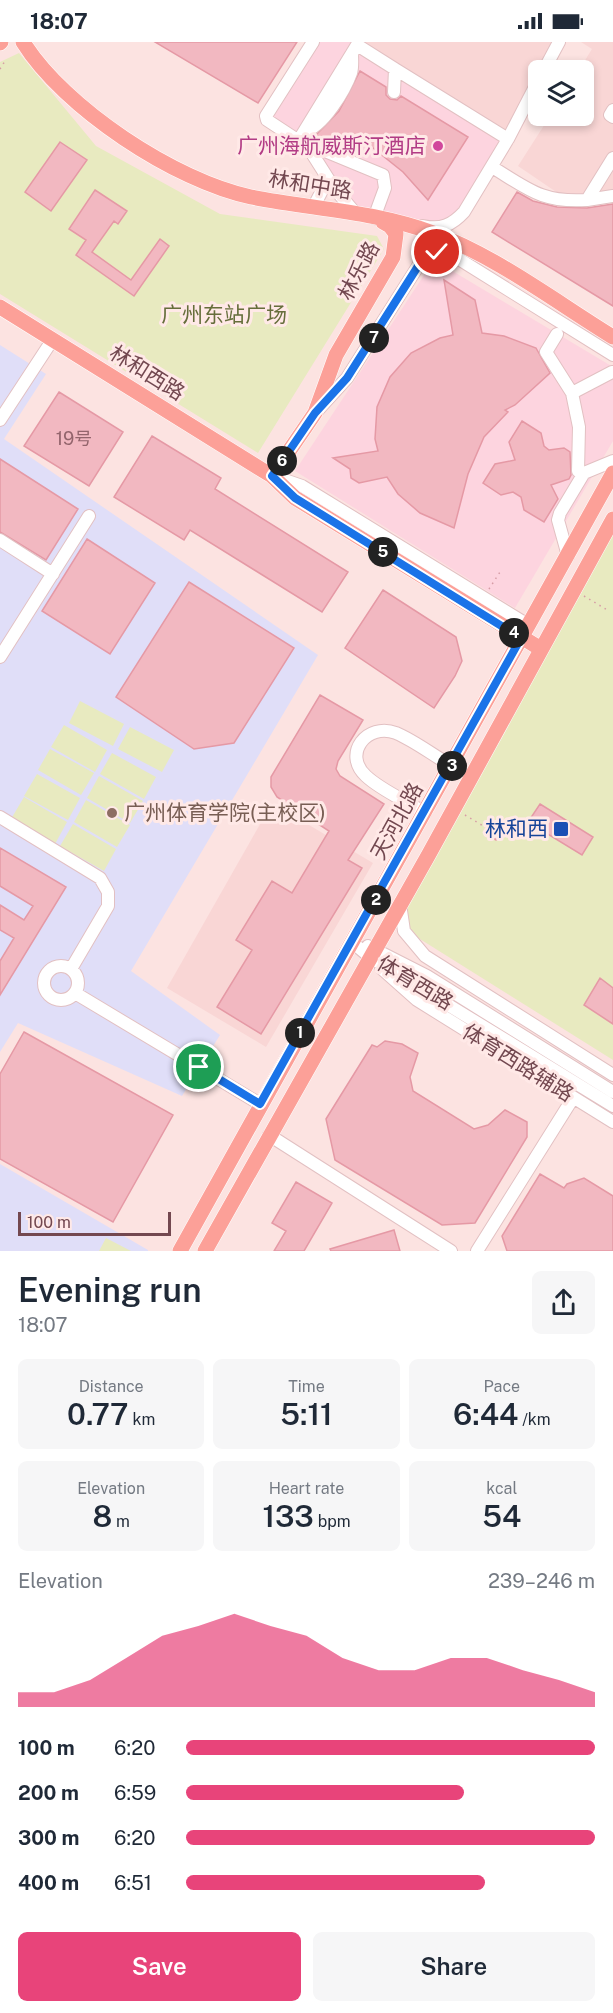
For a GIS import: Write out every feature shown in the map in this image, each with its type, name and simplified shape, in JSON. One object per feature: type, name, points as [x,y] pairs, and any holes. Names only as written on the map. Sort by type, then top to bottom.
[{"type":"main road","name":"林和中路","points":[[26,44],[71,98],[94,118],[175,169],[242,194],[356,214],[431,232],[460,244],[613,337]]},
{"type":"main road","name":"林乐路","points":[[272,476],[315,413],[336,355],[396,249],[394,230],[374,218]]},
{"type":"main road","name":"林和西路","points":[[0,307],[272,476],[295,498],[524,632],[541,650]]},
{"type":"main road","name":"天河北路","points":[[180,1251],[260,1104],[452,766],[613,472]]},
{"type":"main road","name":"天河北路","points":[[205,1251],[613,519]]},
{"type":"main road","points":[[315,1006],[335,1017]]},
{"type":"street","points":[[313,42],[266,116],[267,120],[301,136],[325,151],[383,175],[385,188],[374,218]]},
{"type":"street","points":[[549,60],[559,42]]},
{"type":"street","points":[[301,136],[354,47],[395,69],[508,139]]},
{"type":"street","points":[[394,92],[395,69]]},
{"type":"street","name":"林乐路","points":[[374,218],[431,228],[444,227],[456,221],[492,167],[528,100]]},
{"type":"street","points":[[613,110],[610,115],[613,117]]},
{"type":"street","points":[[301,136],[328,179],[356,214]]},
{"type":"street","points":[[587,200],[613,158]]},
{"type":"street","points":[[492,167],[541,196],[563,201],[613,196]]},
{"type":"street","points":[[314,206],[328,179]]},
{"type":"street","name":"林乐路","points":[[315,413],[347,378],[420,263],[437,252],[454,256],[613,355]]},
{"type":"street","points":[[556,334],[546,352],[572,393],[579,427],[578,471]]},
{"type":"street","points":[[0,420],[53,339]]},
{"type":"street","points":[[572,393],[612,372]]},
{"type":"street","points":[[568,556],[558,520],[560,513],[584,473],[613,461]]},
{"type":"street","points":[[0,657],[89,516]]},
{"type":"street","points":[[0,540],[53,574]]},
{"type":"street","points":[[425,813],[366,776],[356,762],[356,750],[364,737],[376,731],[395,732],[452,766]]},
{"type":"street","points":[[0,817],[100,878],[108,892],[108,906],[71,969]]},
{"type":"street","name":"体育西路辅路","points":[[400,904],[404,931],[425,956],[613,1075]]},
{"type":"street","name":"体育西路","points":[[352,942],[427,976],[613,1092]]},
{"type":"street","name":"体育西路辅路","points":[[372,952],[398,985],[417,1000],[613,1122]]},
{"type":"street","name":"体育西路","points":[[372,952],[613,1106]]},
{"type":"street","points":[[62,966],[71,969],[78,980],[75,993],[70,999],[58,1001],[45,990],[44,978],[52,968],[62,966]]},
{"type":"street","points":[[75,993],[260,1104]]},
{"type":"street","points":[[477,1251],[573,1098]]},
{"type":"street","points":[[269,1135],[451,1251]]},
{"type":"path","points":[[0,69],[5,61]]},
{"type":"path","points":[[489,590],[501,569]]},
{"type":"path","points":[[580,593],[609,611]]},
{"type":"path","points":[[460,812],[495,833]]},
{"type":"shaded area","points":[[317,42],[360,42],[507,131],[465,202],[453,216],[439,223],[357,208],[326,172],[269,118]]},
{"type":"shaded area","points":[[360,42],[553,42],[544,60],[528,60],[528,90],[507,131]]},
{"type":"shaded area","points":[[581,42],[613,42],[613,189],[568,200],[518,166],[544,126],[594,126],[594,60],[585,60],[592,49]]},
{"type":"shaded area","points":[[434,260],[613,367],[613,441],[515,608],[295,471]]},
{"type":"shaded area","name":"广州体育学院(主校区)","points":[[0,345],[46,374],[4,439],[318,655],[131,971],[220,1035],[182,1096],[18,1023],[0,1052]]},
{"type":"shaded area","points":[[272,803],[373,863],[266,1047],[167,988]]},
{"type":"shaded area","points":[[0,1164],[148,1250],[148,1251],[0,1251]]},
{"type":"green space","name":"广州东站广场","points":[[19,53],[96,146],[220,214],[377,236],[384,249],[258,453],[0,294],[0,62]]},
{"type":"green space","points":[[613,532],[613,1060],[388,919]]},
{"type":"green space","points":[[80,701],[124,724],[113,746],[69,723]]},
{"type":"green space","points":[[64,725],[107,750],[95,772],[51,747]]},
{"type":"green space","points":[[130,727],[174,750],[162,772],[118,749]]},
{"type":"green space","points":[[50,749],[94,773],[81,795],[38,770]]},
{"type":"green space","points":[[112,753],[156,777],[144,799],[100,774]]},
{"type":"green space","points":[[37,774],[80,798],[68,820],[24,796]]},
{"type":"green space","points":[[99,776],[143,801],[130,823],[87,798]]},
{"type":"green space","points":[[24,797],[67,822],[55,844],[11,819]]},
{"type":"green space","points":[[86,800],[130,825],[117,847],[74,822]]},
{"type":"green space","points":[[73,824],[116,849],[104,871],[60,846]]},
{"type":"green space","points":[[106,1238],[131,1251],[99,1251]]},
{"type":"building","points":[[155,42],[297,42],[258,103]]},
{"type":"building","points":[[360,71],[386,87],[386,95],[390,99],[397,100],[401,96],[468,137],[428,200],[403,172],[368,144],[352,142],[332,145],[316,135],[339,111]]},
{"type":"building","points":[[60,142],[87,160],[51,211],[25,192]]},
{"type":"building","points":[[95,190],[127,211],[118,224],[114,221],[92,252],[131,280],[160,239],[169,246],[134,296],[76,255],[86,240],[69,229]]},
{"type":"building","points":[[517,192],[533,201],[557,207],[587,208],[613,204],[613,306],[492,232]]},
{"type":"building","points":[[444,280],[475,300],[482,333],[504,336],[536,348],[550,373],[515,405],[505,410],[508,412],[484,437],[468,474],[454,528],[420,513],[398,494],[387,477],[359,483],[351,478],[350,469],[333,458],[378,451],[375,439],[377,407],[390,377],[411,353],[440,338],[453,335]]},
{"type":"building","points":[[59,392],[123,432],[89,486],[24,446]]},
{"type":"building","points":[[522,421],[541,433],[544,446],[549,450],[564,448],[570,452],[571,475],[569,479],[551,485],[558,499],[544,522],[524,510],[521,497],[513,492],[501,495],[483,483],[495,464],[515,460],[509,442]]},
{"type":"building","points":[[152,436],[221,478],[215,489],[348,572],[322,612],[190,530],[184,540],[114,497]]},
{"type":"building","points":[[0,459],[78,509],[46,560],[0,532]]},
{"type":"building","points":[[87,539],[155,583],[110,654],[42,611]]},
{"type":"building","points":[[189,582],[294,648],[234,743],[194,749],[116,697]]},
{"type":"building","points":[[383,590],[456,637],[462,661],[434,708],[345,648]]},
{"type":"building","points":[[320,695],[363,720],[338,761],[336,769],[340,776],[384,804],[348,860],[362,868],[261,1034],[217,1007],[252,950],[236,940],[272,881],[292,893],[329,831],[277,797],[271,787],[271,777]]},
{"type":"building","name":"林和西","points":[[540,804],[593,837],[582,855],[528,822]]},
{"type":"building","points":[[499,819],[506,823],[496,840],[489,836]]},
{"type":"building","points":[[0,848],[66,887],[0,995],[0,961],[14,938],[0,930],[0,905],[24,920],[33,906],[0,886]]},
{"type":"building","points":[[600,978],[613,988],[613,1024],[584,1005]]},
{"type":"building","points":[[24,1032],[173,1115],[113,1222],[0,1159],[0,1074]]},
{"type":"building","points":[[385,1041],[402,1044],[418,1053],[410,1077],[413,1091],[474,1129],[488,1125],[505,1110],[527,1122],[527,1137],[475,1223],[442,1225],[335,1160],[326,1119],[372,1045],[377,1047]]},
{"type":"building","points":[[540,1174],[564,1188],[567,1184],[584,1178],[613,1196],[613,1251],[507,1251],[502,1236]]},
{"type":"building","points":[[296,1182],[332,1203],[304,1251],[274,1251],[286,1231],[272,1223]]},
{"type":"building","points":[[394,1230],[400,1251],[331,1251],[330,1249]]},
{"type":"place","name":"广州海航威斯汀酒店","points":[[438,146]]},
{"type":"place","name":"广州体育学院(主校区)","points":[[112,813]]},
{"type":"place","name":"林和西","points":[[561,829]]},
{"type":"route","points":[[199,1067],[260,1104],[391,875],[521,638],[295,498],[272,476],[315,413],[347,378],[420,263],[430,254],[437,252]]}]
